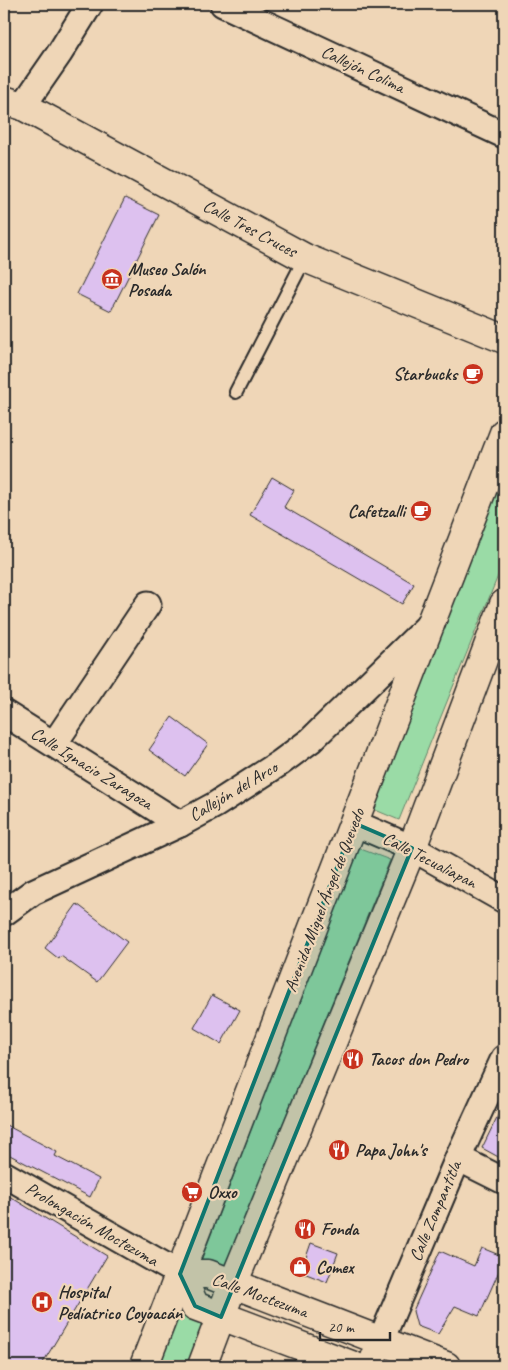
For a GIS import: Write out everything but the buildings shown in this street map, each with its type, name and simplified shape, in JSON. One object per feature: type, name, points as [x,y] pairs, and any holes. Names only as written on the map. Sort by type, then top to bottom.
[{"type":"main road","name":"Calle Tres Cruces","points":[[13,103],[305,258],[504,339]]},
{"type":"main road","name":"Avenida Miguel Ángel de Quevedo","points":[[144,1366],[504,433]]},
{"type":"main road","points":[[202,1366],[233,1284],[498,640],[504,604]]},
{"type":"main road","name":"Calle Moctezuma","points":[[354,1366],[195,1306],[180,1274],[208,1274],[446,1366]]},
{"type":"street","points":[[13,103],[59,54],[90,4]]},
{"type":"street","name":"Callejón Colima","points":[[223,4],[504,135]]},
{"type":"street","points":[[54,744],[148,604]]},
{"type":"street","name":"Callejón del Arco","points":[[4,913],[33,892],[180,824],[248,784],[311,740],[431,622]]},
{"type":"street","name":"Calle Ignacio Zaragoza","points":[[4,713],[180,824]]},
{"type":"street","name":"Calle Tecualiapan","points":[[354,823],[412,848],[504,900]]},
{"type":"street","name":"Calle Zompantitla","points":[[370,1366],[458,1158],[504,1058]]},
{"type":"street","points":[[458,1158],[504,1181]]},
{"type":"street","name":"Prolongación Moctezuma","points":[[4,1174],[180,1274]]},
{"type":"lane","points":[[236,392],[305,258]]},
{"type":"highlighted area","points":[[354,823],[412,848],[221,1317],[195,1306],[180,1274]]},
{"type":"green space","points":[[504,471],[504,561],[399,820],[373,809]]},
{"type":"green space","points":[[358,848],[390,860],[224,1268],[201,1261]]},
{"type":"green space","points":[[178,1314],[205,1321],[187,1366],[158,1366]]},
{"type":"place","name":"Museo Salón Posada","points":[[112,279]]},
{"type":"place","name":"Starbucks","points":[[473,374]]},
{"type":"place","name":"Cafetzalli","points":[[421,511]]},
{"type":"place","name":"Tacos don Pedro","points":[[353,1059]]},
{"type":"place","name":"Papa John's","points":[[339,1150]]},
{"type":"place","name":"Oxxo","points":[[192,1192]]},
{"type":"place","name":"Fonda","points":[[305,1229]]},
{"type":"place","name":"Comex","points":[[300,1267]]},
{"type":"place","name":"Hospital Pedíatrico Coyoacán","points":[[42,1302]]}]
